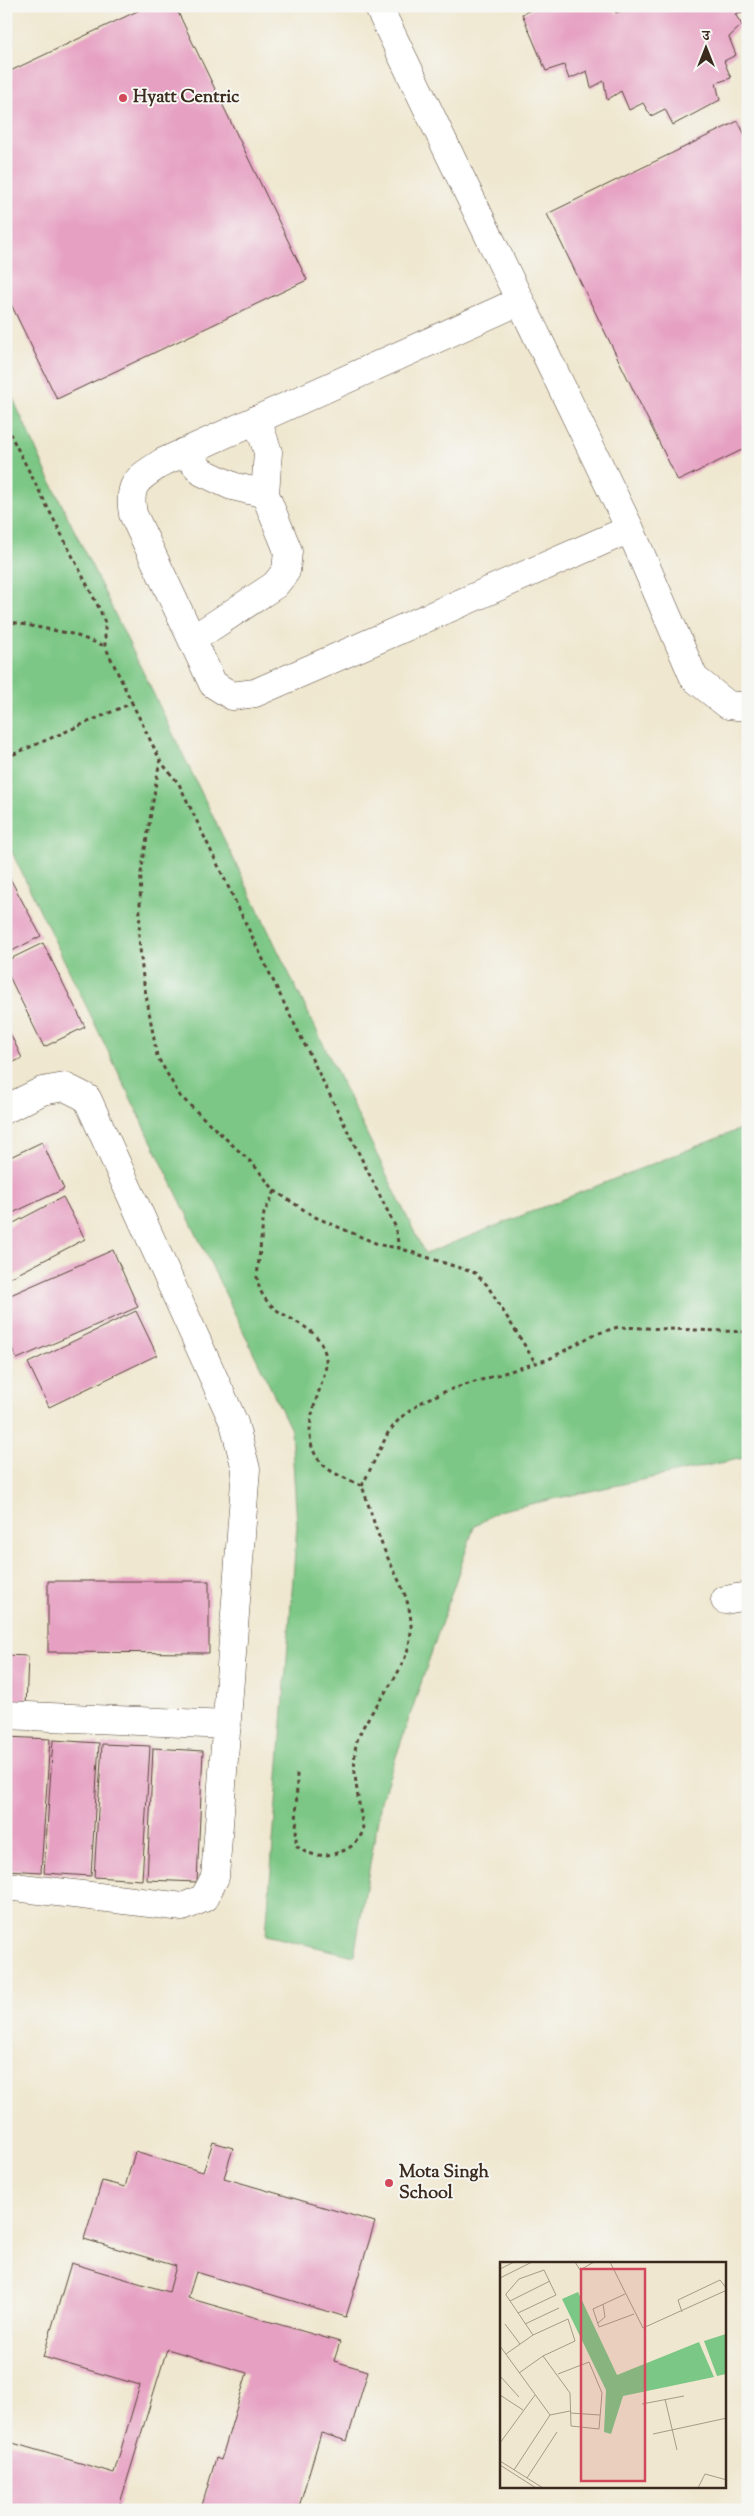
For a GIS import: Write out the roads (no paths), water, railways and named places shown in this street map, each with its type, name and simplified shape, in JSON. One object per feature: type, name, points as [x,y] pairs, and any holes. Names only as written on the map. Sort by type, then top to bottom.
[{"type":"street","points":[[378,6],[630,529],[694,678],[728,705],[748,708]]},
{"type":"street","points":[[520,301],[184,452],[163,462],[137,479],[130,498],[133,514],[213,684],[232,696],[255,693],[630,529]]},
{"type":"street","points":[[193,639],[274,585],[286,571],[288,551],[265,494],[268,452],[257,419]]},
{"type":"street","points":[[184,452],[202,472],[232,486],[265,494]]},
{"type":"street","points":[[6,1109],[42,1091],[65,1087],[87,1098],[234,1423],[246,1469],[215,1877],[204,1898],[183,1907],[6,1886]]},
{"type":"street","points":[[6,1715],[227,1725]]},
{"type":"place","name":"Hyatt Centric","points":[[123,98]]},
{"type":"place","name":"Mota Singh School","points":[[389,2183]]}]
